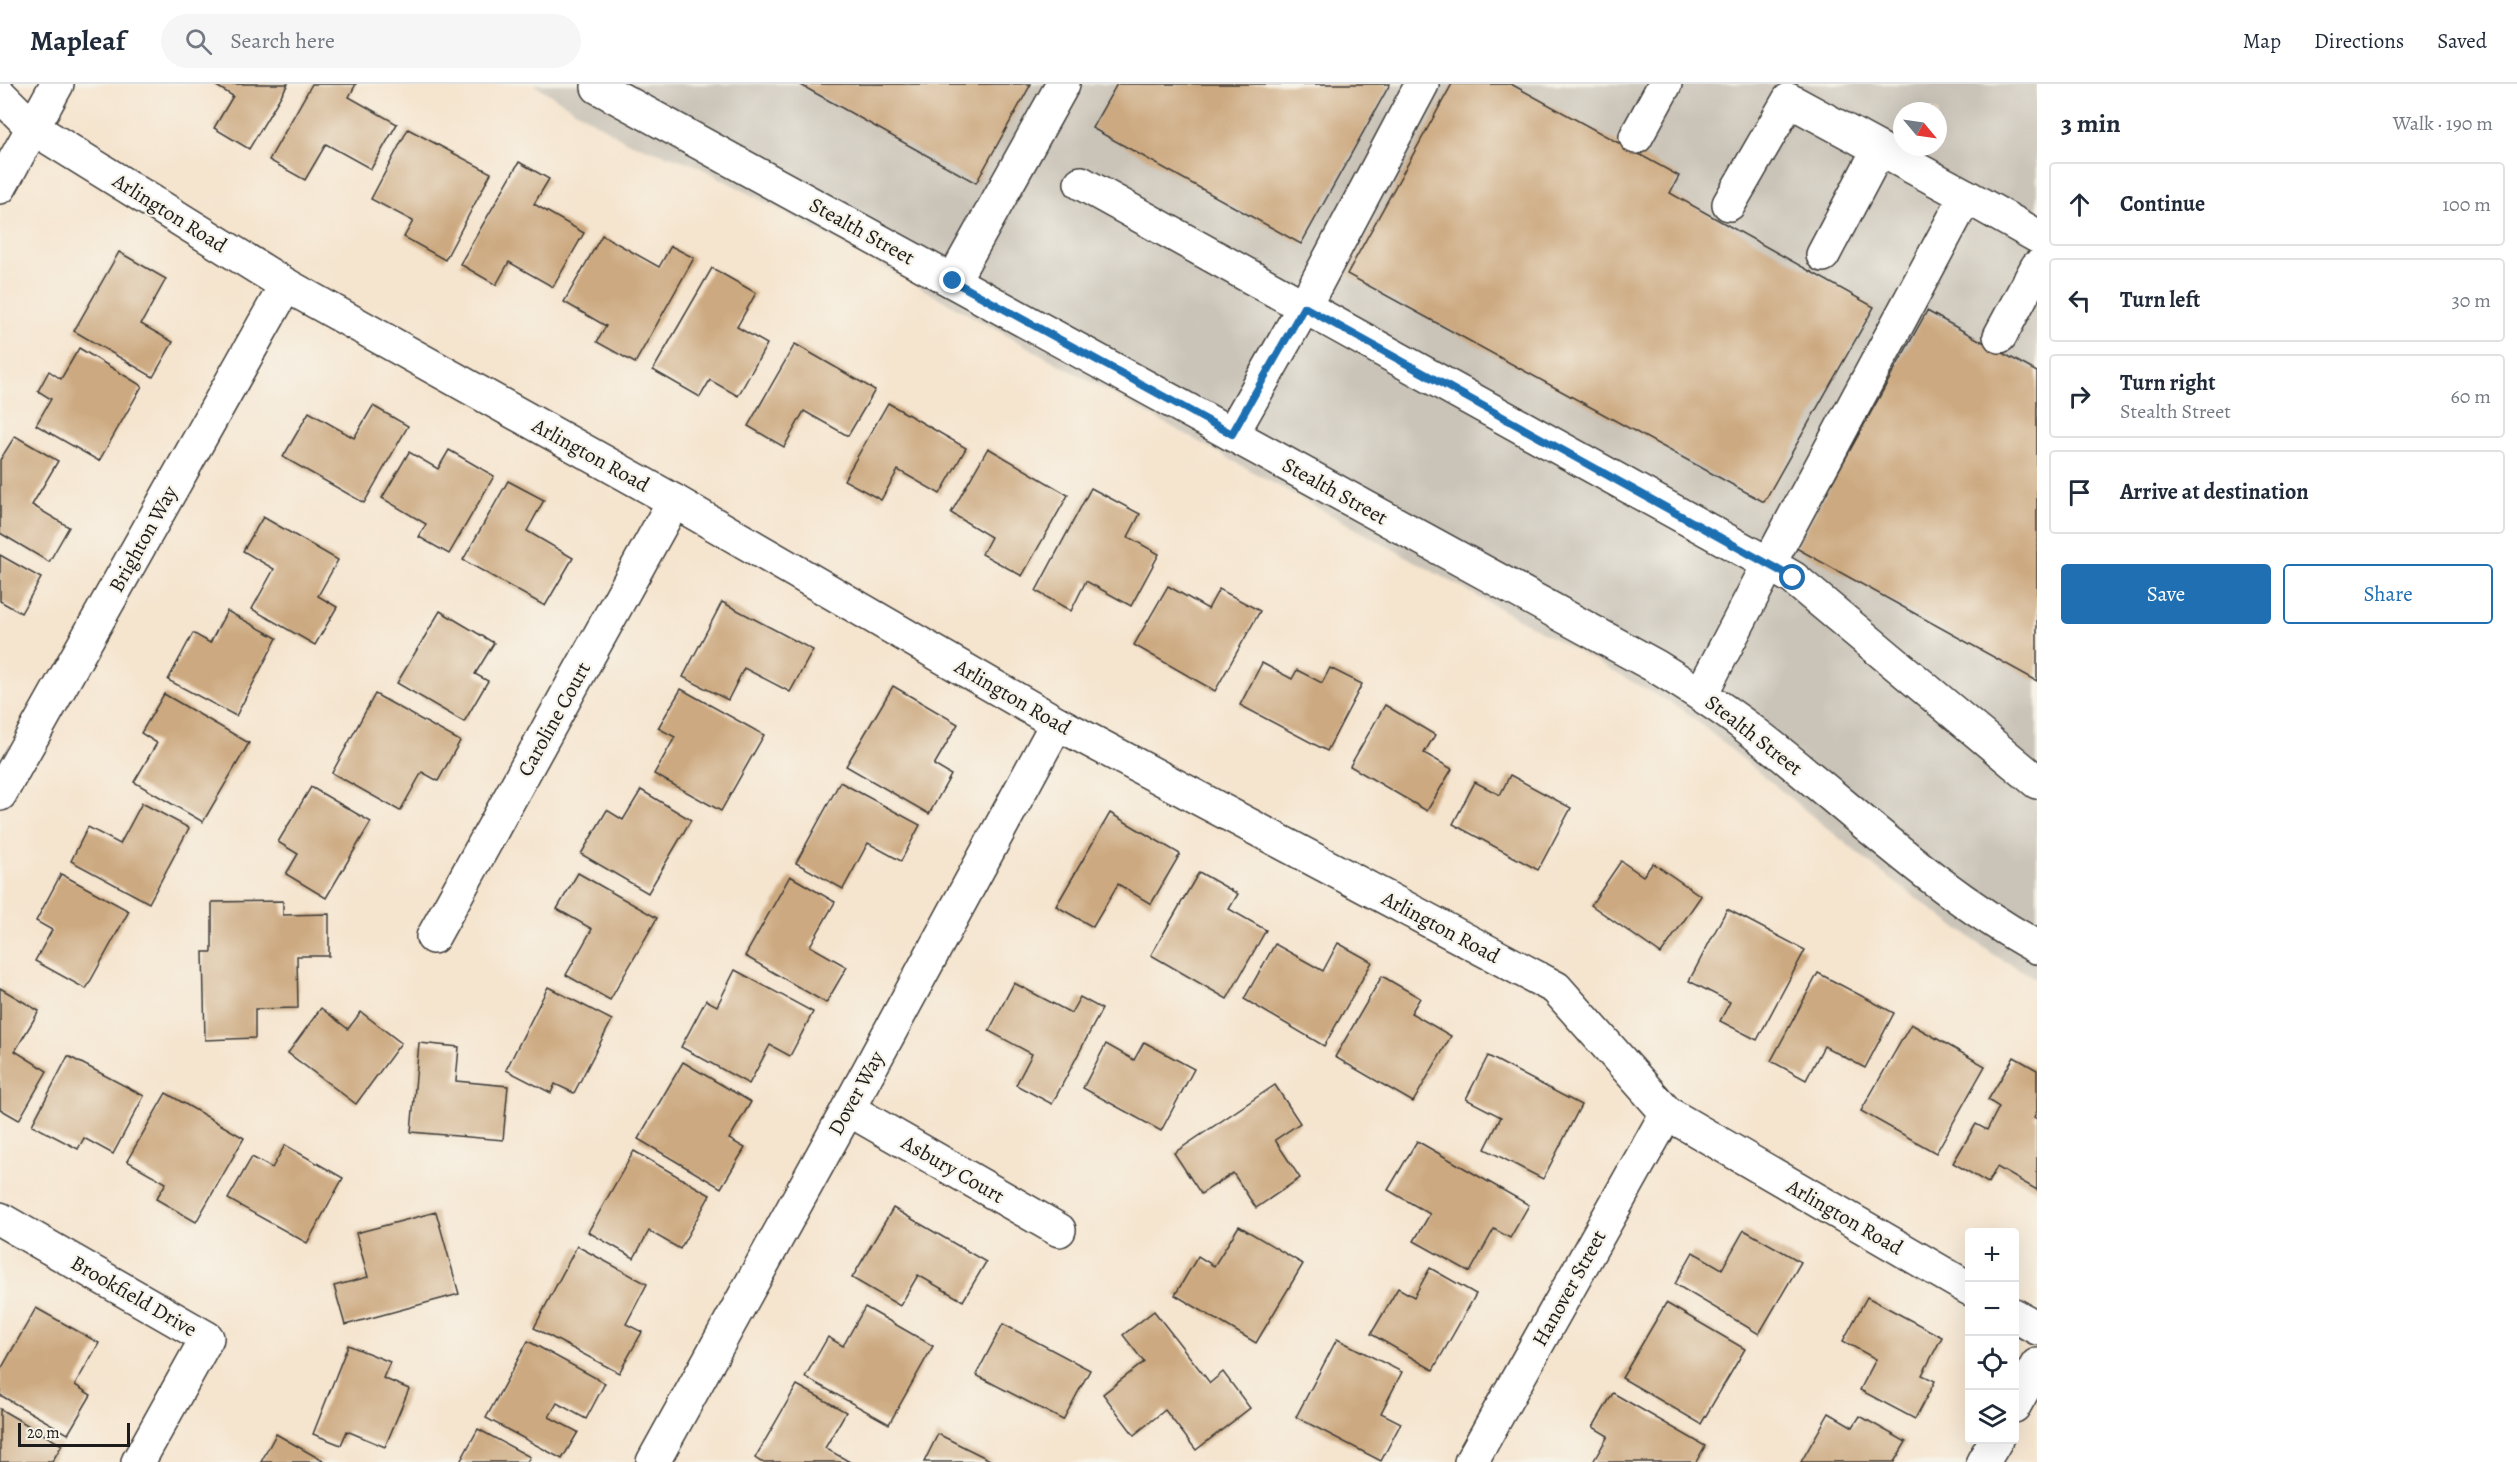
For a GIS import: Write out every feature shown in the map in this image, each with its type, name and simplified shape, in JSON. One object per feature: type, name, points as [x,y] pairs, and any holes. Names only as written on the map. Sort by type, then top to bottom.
[{"type":"street","points":[[0,187],[57,84]]},
{"type":"street","points":[[953,281],[1063,84]]},
{"type":"street","points":[[1232,434],[1304,307],[1422,84]]},
{"type":"street","points":[[1636,137],[1665,84]]},
{"type":"street","name":"Stealth Street","points":[[599,85],[1701,694],[1749,729],[1940,885],[1980,914],[2037,947]]},
{"type":"street","name":"Arlington Road","points":[[0,95],[33,128],[286,285],[674,501],[1057,723],[1556,988],[1667,1113],[1965,1286]]},
{"type":"street","points":[[1729,204],[1789,100],[2037,236]]},
{"type":"street","points":[[1823,255],[1879,149]]},
{"type":"street","points":[[1081,183],[1793,578],[2037,782]]},
{"type":"street","points":[[1701,694],[1768,564],[1966,196]]},
{"type":"street","points":[[2000,336],[2037,267]]},
{"type":"street","name":"Brighton Way","points":[[0,794],[286,285]]},
{"type":"street","name":"Caroline Court","points":[[434,937],[674,501]]},
{"type":"street","name":"Dover Way","points":[[653,1462],[1057,723]]},
{"type":"street","name":"Asbury Court","points":[[848,1109],[1059,1230]]},
{"type":"street","name":"Hanover Street","points":[[1471,1462],[1667,1113]]},
{"type":"street","name":"Brookfield Drive","points":[[0,1219],[207,1338],[138,1462]]},
{"type":"street","points":[[2019,1318],[2037,1328]]},
{"type":"street","points":[[2019,1397],[2037,1365]]},
{"type":"street","points":[[1983,1462],[1994,1444]]},
{"type":"shaded area","points":[[533,84],[2037,84],[2037,979],[1994,955],[1877,869],[1683,710],[696,165],[627,142]]},
{"type":"building","points":[[213,84],[288,84],[249,149],[214,128],[233,96]]},
{"type":"building","points":[[312,84],[356,84],[349,97],[397,124],[371,169],[326,144],[305,180],[269,160]]},
{"type":"building","points":[[799,84],[1031,84],[976,183]]},
{"type":"building","points":[[1117,84],[1390,84],[1301,244],[1092,128]]},
{"type":"building","points":[[1452,84],[1511,84],[1679,176],[1670,193],[1874,307],[1764,502],[1347,274]]},
{"type":"building","points":[[408,129],[491,173],[445,260],[404,237],[413,221],[371,199]]},
{"type":"building","points":[[519,162],[549,179],[534,204],[584,233],[553,287],[509,262],[496,285],[460,264]]},
{"type":"building","points":[[602,235],[659,267],[671,246],[694,258],[635,363],[597,342],[606,326],[564,302]]},
{"type":"building","points":[[119,252],[166,279],[141,324],[173,342],[153,377],[74,331]]},
{"type":"building","points":[[712,268],[756,293],[737,327],[767,344],[738,396],[710,380],[700,397],[653,370]]},
{"type":"building","points":[[1927,311],[2037,372],[2037,681],[1796,548]]},
{"type":"building","points":[[795,344],[875,390],[848,436],[804,411],[784,447],[748,426]]},
{"type":"building","points":[[79,348],[142,386],[99,461],[36,425],[51,399],[38,391],[49,371],[61,379]]},
{"type":"building","points":[[888,403],[966,448],[940,494],[898,470],[881,500],[844,480]]},
{"type":"building","points":[[373,406],[408,426],[364,503],[283,457],[309,412],[354,438]]},
{"type":"building","points":[[15,436],[58,461],[32,505],[69,527],[49,562],[0,533],[0,460]]},
{"type":"building","points":[[988,448],[1068,495],[1022,576],[982,554],[991,537],[951,513]]},
{"type":"building","points":[[449,450],[494,476],[449,554],[419,537],[426,524],[382,498],[409,452],[438,469]]},
{"type":"building","points":[[508,481],[544,500],[527,531],[573,558],[545,606],[463,560]]},
{"type":"building","points":[[1091,488],[1140,514],[1128,537],[1159,554],[1131,606],[1086,581],[1071,611],[1036,591]]},
{"type":"building","points":[[263,517],[338,560],[318,596],[337,607],[315,645],[252,609],[274,569],[243,551]]},
{"type":"building","points":[[0,555],[41,578],[21,613],[0,601]]},
{"type":"building","points":[[1168,586],[1208,609],[1219,589],[1260,611],[1215,691],[1134,645]]},
{"type":"building","points":[[722,602],[813,650],[790,692],[744,668],[728,700],[683,677]]},
{"type":"building","points":[[227,611],[277,638],[236,716],[168,680],[193,633],[210,643]]},
{"type":"building","points":[[440,611],[494,643],[475,674],[488,681],[464,722],[397,683]]},
{"type":"building","points":[[1262,663],[1292,679],[1297,670],[1322,683],[1330,668],[1362,684],[1327,751],[1240,705]]},
{"type":"building","points":[[893,686],[958,724],[934,765],[951,775],[929,814],[846,766]]},
{"type":"building","points":[[681,689],[764,735],[721,811],[654,774],[675,737],[658,728]]},
{"type":"building","points":[[164,694],[249,743],[203,822],[134,782],[157,743],[141,733]]},
{"type":"building","points":[[375,694],[460,741],[438,781],[422,772],[400,811],[332,773]]},
{"type":"building","points":[[1385,705],[1435,735],[1424,753],[1452,769],[1427,811],[1350,766]]},
{"type":"building","points":[[1510,775],[1571,808],[1538,870],[1453,824],[1475,782],[1500,795]]},
{"type":"building","points":[[840,782],[920,825],[901,861],[868,843],[843,889],[796,863]]},
{"type":"building","points":[[311,787],[371,822],[326,898],[286,874],[298,854],[278,842]]},
{"type":"building","points":[[641,790],[691,820],[648,893],[581,854],[607,810],[623,820]]},
{"type":"building","points":[[142,803],[189,828],[149,903],[71,861],[88,827],[120,844]]},
{"type":"building","points":[[1110,813],[1180,854],[1151,904],[1118,884],[1093,927],[1056,906]]},
{"type":"building","points":[[1621,861],[1643,876],[1653,863],[1701,896],[1661,954],[1591,905]]},
{"type":"building","points":[[1199,872],[1238,894],[1229,909],[1266,930],[1227,999],[1151,955]]},
{"type":"building","points":[[578,873],[657,918],[610,1000],[566,975],[592,929],[557,909]]},
{"type":"building","points":[[61,874],[129,911],[86,989],[35,961],[52,930],[36,921]]},
{"type":"building","points":[[790,876],[835,902],[810,946],[847,967],[826,1003],[745,956]]},
{"type":"building","points":[[283,901],[283,915],[329,914],[329,956],[297,956],[298,1008],[255,1009],[255,1038],[205,1040],[203,952],[212,952],[212,902]]},
{"type":"building","points":[[1727,909],[1805,950],[1757,1040],[1720,1021],[1730,1002],[1689,981]]},
{"type":"building","points":[[1338,943],[1372,962],[1324,1046],[1244,999],[1275,944],[1323,971]]},
{"type":"building","points":[[735,970],[813,1012],[790,1056],[770,1045],[749,1084],[681,1047],[706,1000],[717,1006]]},
{"type":"building","points":[[1818,973],[1894,1013],[1865,1068],[1824,1046],[1806,1080],[1771,1061]]},
{"type":"building","points":[[1382,976],[1420,998],[1411,1013],[1451,1036],[1413,1102],[1335,1057]]},
{"type":"building","points":[[1014,983],[1071,1013],[1080,997],[1102,1009],[1052,1104],[1016,1085],[1032,1054],[989,1031]]},
{"type":"building","points":[[548,987],[612,1020],[574,1093],[555,1084],[551,1093],[506,1070]]},
{"type":"building","points":[[0,988],[39,1011],[15,1051],[47,1071],[19,1120],[0,1109]]},
{"type":"building","points":[[321,1008],[348,1029],[361,1012],[401,1043],[356,1104],[288,1053]]},
{"type":"building","points":[[1911,1024],[1985,1066],[1936,1153],[1861,1111]]},
{"type":"building","points":[[1144,1042],[1194,1069],[1161,1131],[1083,1088],[1106,1044],[1134,1060]]},
{"type":"building","points":[[419,1043],[459,1047],[456,1081],[508,1086],[503,1140],[411,1132]]},
{"type":"building","points":[[68,1056],[144,1096],[113,1154],[84,1138],[78,1149],[32,1125]]},
{"type":"building","points":[[1488,1056],[1581,1105],[1543,1179],[1485,1149],[1501,1117],[1466,1099]]},
{"type":"building","points":[[2014,1057],[2037,1070],[2037,1111],[2034,1117],[2037,1119],[2037,1190],[1997,1167],[1988,1183],[1953,1163],[1976,1124],[1987,1130],[1999,1107],[1988,1100]]},
{"type":"building","points":[[683,1062],[751,1102],[729,1139],[745,1148],[721,1188],[638,1139]]},
{"type":"building","points":[[1275,1085],[1300,1123],[1275,1140],[1300,1178],[1256,1208],[1233,1173],[1201,1194],[1174,1153]]},
{"type":"building","points":[[166,1093],[244,1138],[196,1222],[156,1199],[166,1183],[127,1161]]},
{"type":"building","points":[[1417,1141],[1529,1205],[1510,1238],[1494,1229],[1470,1272],[1414,1241],[1430,1214],[1388,1190]]},
{"type":"building","points":[[285,1145],[343,1178],[307,1243],[228,1199],[252,1157],[272,1168]]},
{"type":"building","points":[[634,1151],[710,1195],[680,1249],[649,1231],[634,1258],[588,1232]]},
{"type":"building","points":[[893,1208],[986,1262],[963,1301],[918,1275],[900,1306],[852,1278]]},
{"type":"building","points":[[436,1212],[459,1294],[345,1325],[334,1286],[368,1277],[356,1233]]},
{"type":"building","points":[[1239,1226],[1303,1264],[1256,1343],[1175,1295],[1198,1256],[1214,1266]]},
{"type":"building","points":[[1744,1230],[1801,1262],[1759,1334],[1675,1284],[1693,1252],[1722,1269]]},
{"type":"building","points":[[577,1246],[647,1284],[626,1324],[642,1332],[619,1373],[534,1328]]},
{"type":"building","points":[[1430,1268],[1476,1294],[1433,1370],[1371,1334],[1398,1288],[1414,1297]]},
{"type":"building","points":[[1867,1297],[1942,1337],[1922,1375],[1935,1381],[1915,1419],[1860,1390],[1876,1359],[1843,1341]]},
{"type":"building","points":[[1666,1303],[1745,1349],[1701,1424],[1622,1378]]},
{"type":"building","points":[[865,1307],[933,1346],[889,1424],[805,1377],[828,1337],[843,1346]]},
{"type":"building","points":[[36,1308],[99,1343],[75,1385],[91,1395],[68,1434],[0,1395],[0,1371]]},
{"type":"building","points":[[1154,1311],[1210,1383],[1223,1372],[1250,1408],[1196,1450],[1165,1410],[1134,1435],[1103,1394],[1144,1362],[1123,1335]]},
{"type":"building","points":[[1003,1324],[1090,1370],[1063,1420],[976,1375]]},
{"type":"building","points":[[1337,1339],[1402,1372],[1381,1413],[1401,1423],[1381,1461],[1296,1417]]},
{"type":"building","points":[[528,1341],[605,1383],[586,1419],[557,1403],[549,1417],[578,1432],[562,1459],[486,1418]]},
{"type":"building","points":[[348,1345],[390,1362],[383,1378],[409,1389],[385,1447],[347,1431],[341,1445],[313,1434]]},
{"type":"building","points":[[797,1385],[846,1412],[825,1448],[850,1462],[761,1462],[755,1458]]},
{"type":"building","points":[[1613,1393],[1705,1446],[1696,1462],[1593,1462],[1608,1436],[1593,1427]]},
{"type":"building","points":[[0,1409],[62,1445],[52,1462],[0,1462]]},
{"type":"building","points":[[1829,1413],[1853,1427],[1860,1416],[1906,1442],[1894,1462],[1801,1462]]},
{"type":"building","points":[[478,1429],[530,1457],[527,1462],[460,1462]]},
{"type":"building","points":[[276,1434],[325,1462],[261,1462]]},
{"type":"building","points":[[938,1434],[994,1462],[924,1462]]},
{"type":"route","points":[[953,281],[1232,434],[1304,307],[1793,578]]}]
